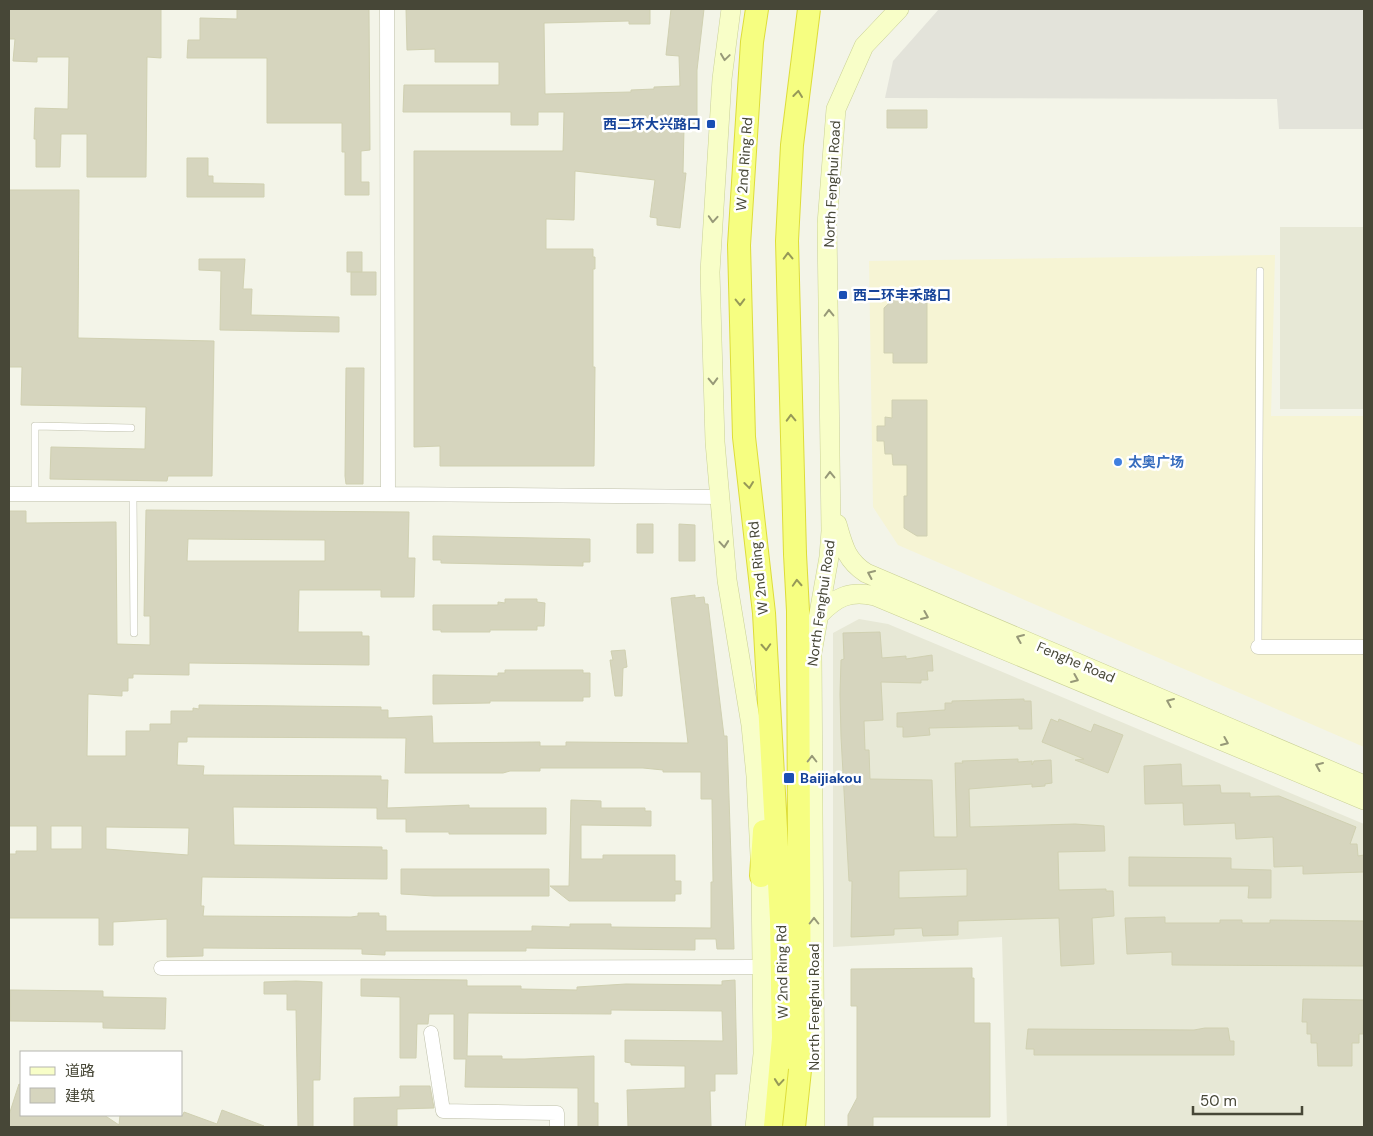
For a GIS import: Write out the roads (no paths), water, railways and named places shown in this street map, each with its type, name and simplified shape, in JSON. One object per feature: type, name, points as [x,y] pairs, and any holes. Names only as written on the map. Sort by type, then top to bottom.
[{"type":"highway","name":"W 2nd Ring Rd","points":[[756,9],[752,42],[739,245],[744,437],[764,613],[781,919],[782,1038],[775,1127]]},
{"type":"highway","name":"W 2nd Ring Rd","points":[[809,9],[792,144],[787,241],[795,554],[808,613],[800,1070],[810,1127]]},
{"type":"highway","points":[[808,613],[812,653]]},
{"type":"highway","points":[[761,876],[771,740]]},
{"type":"main road","points":[[731,9],[722,79],[710,272],[715,442],[727,580],[751,725],[761,876],[763,1054],[755,1127]]},
{"type":"main road","name":"North Fenghui Road","points":[[808,613],[829,557],[827,224],[836,109],[864,46],[899,9]]},
{"type":"main road","name":"Fenghe Road","points":[[830,499],[844,552],[855,566],[866,573],[1364,785]]},
{"type":"main road","name":"Fenghe Road","points":[[808,613],[842,595],[857,593],[875,596],[1364,800]]},
{"type":"main road","name":"North Fenghui Road","points":[[810,1127],[812,653]]},
{"type":"street","points":[[387,9],[388,494]]},
{"type":"street","points":[[9,494],[388,494],[720,498]]},
{"type":"street","points":[[1258,647],[1364,647]]},
{"type":"street","points":[[161,968],[762,967]]},
{"type":"street","points":[[431,1033],[443,1111],[557,1113],[557,1127]]},
{"type":"lane","points":[[1258,647],[1260,271]]},
{"type":"lane","points":[[35,494],[35,426],[131,428]]},
{"type":"lane","points":[[133,494],[134,633]]},
{"type":"place","name":"西二环大兴路口","points":[[711,124]]},
{"type":"place","name":"西二环丰禾路口","points":[[843,295]]},
{"type":"place","name":"太奥广场","points":[[1118,462]]},
{"type":"place","name":"Baijiakou","points":[[789,778]]}]
